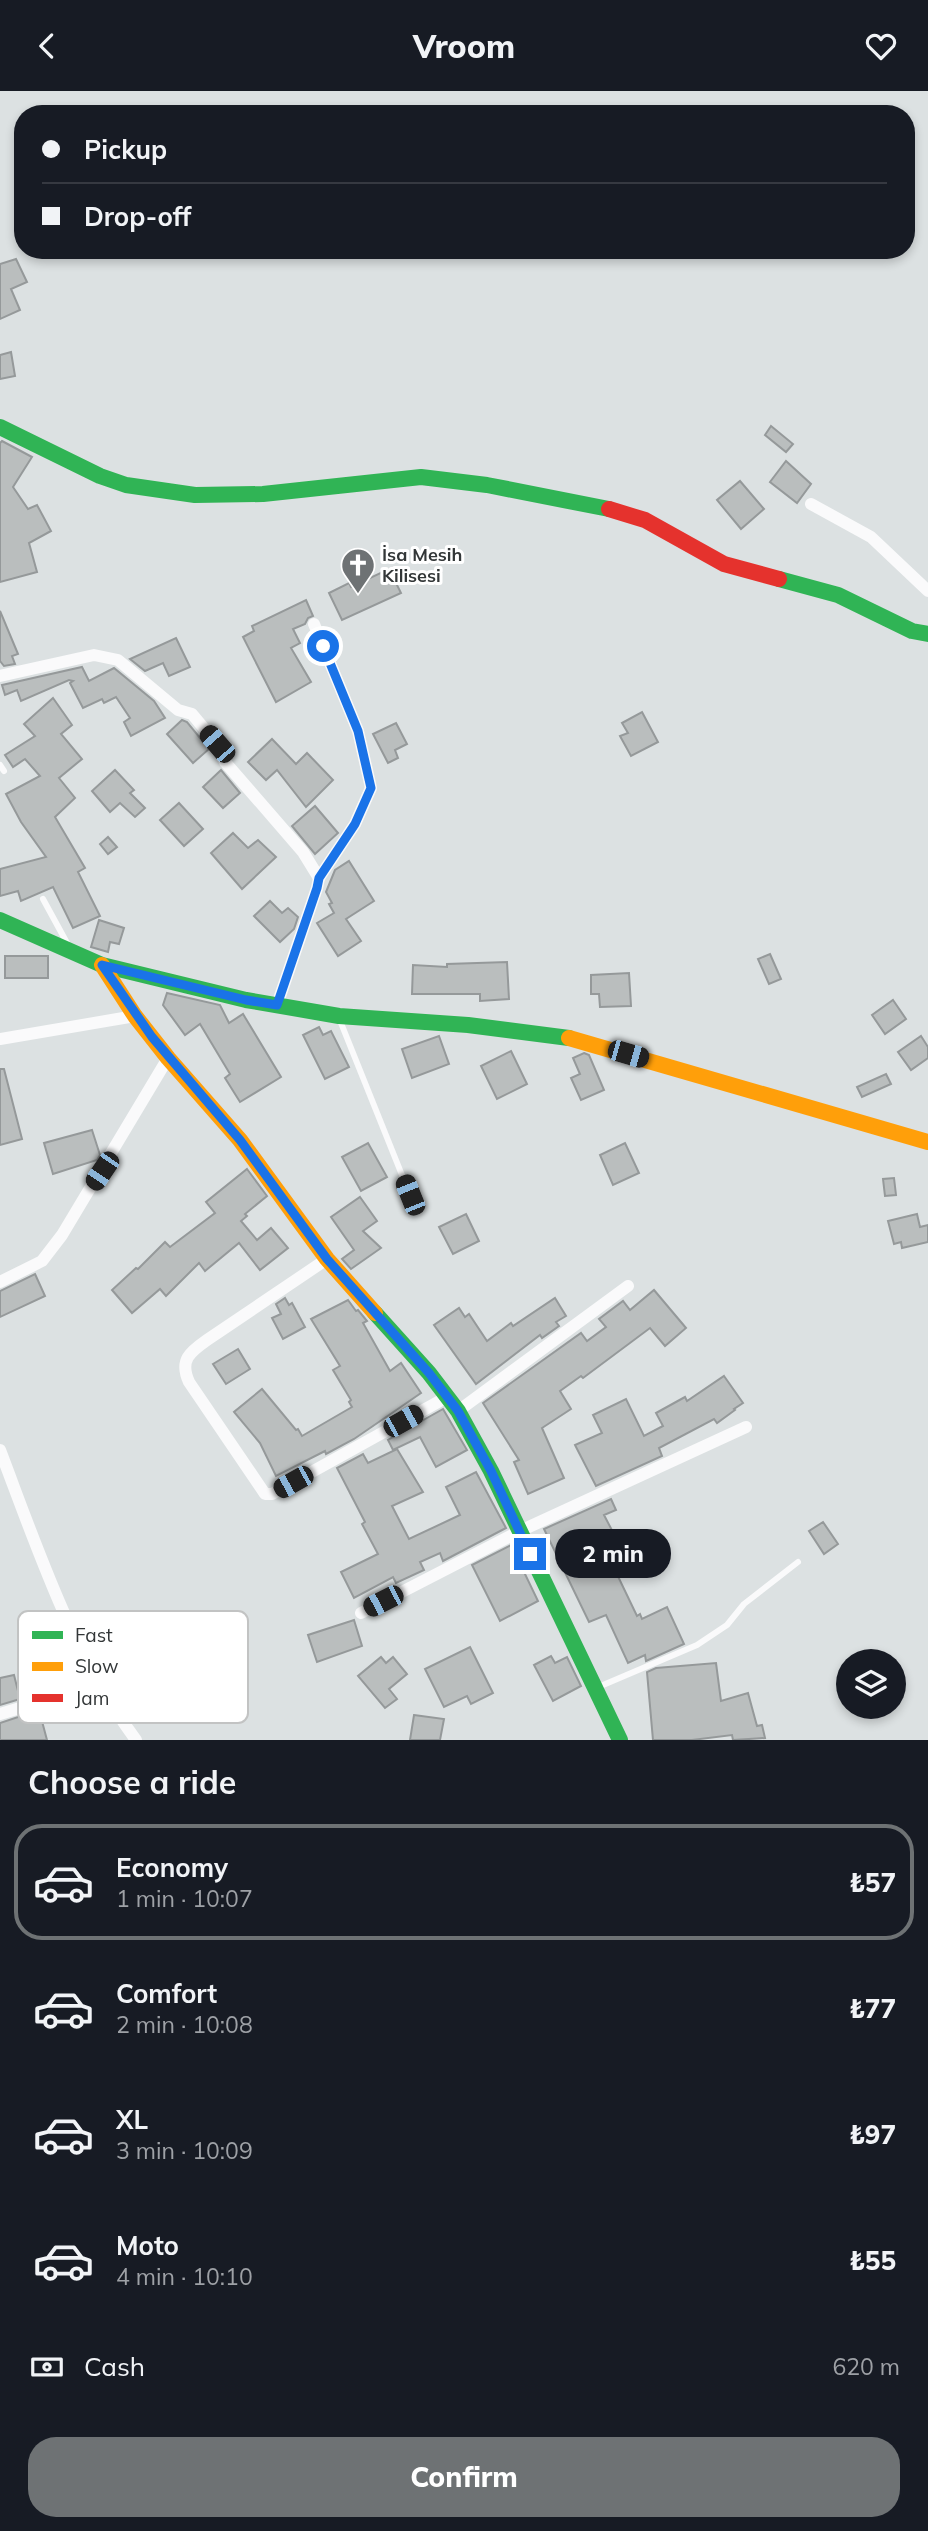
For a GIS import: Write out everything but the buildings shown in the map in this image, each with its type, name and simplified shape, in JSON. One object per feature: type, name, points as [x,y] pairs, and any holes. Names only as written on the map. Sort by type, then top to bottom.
[{"type":"street","points":[[0,427],[100,476],[126,485],[195,495],[263,494],[421,477],[487,485],[615,510],[645,520],[724,564],[838,595],[912,631],[928,634]]},
{"type":"street","points":[[811,504],[871,537],[928,591]]},
{"type":"street","points":[[277,1005],[319,878],[355,824],[371,788],[358,731],[314,625]]},
{"type":"street","points":[[0,676],[94,655],[118,660],[178,710],[192,714],[217,744],[225,762],[303,852],[319,878]]},
{"type":"street","points":[[0,921],[102,965],[246,1000],[339,1016],[468,1025],[575,1039],[928,1142]]},
{"type":"street","points":[[102,965],[135,1016],[240,1140],[327,1259],[429,1373],[458,1411],[491,1471],[620,1740]]},
{"type":"street","points":[[0,1039],[135,1016]]},
{"type":"street","points":[[0,1282],[42,1261],[62,1235],[168,1058]]},
{"type":"street","points":[[327,1259],[188,1353],[184,1365],[189,1382],[265,1494],[272,1494],[447,1397]]},
{"type":"street","points":[[458,1411],[628,1286]]},
{"type":"street","points":[[361,1613],[520,1531],[746,1427]]},
{"type":"street","points":[[0,1450],[63,1611]]},
{"type":"street","points":[[0,1714],[18,1709]]},
{"type":"street","points":[[125,1723],[136,1740]]},
{"type":"lane","points":[[43,899],[71,951]]},
{"type":"lane","points":[[339,1016],[410,1195]]},
{"type":"lane","points":[[595,1689],[697,1645],[726,1625],[744,1604],[798,1562]]},
{"type":"traffic: fast","points":[[0,427],[100,476],[126,485],[195,495],[263,494],[421,477],[487,485],[609,509]]},
{"type":"traffic: fast","points":[[779,579],[838,595],[912,631],[928,634]]},
{"type":"traffic: fast","points":[[0,920],[102,965],[246,1000],[339,1016],[468,1025],[569,1038]]},
{"type":"traffic: fast","points":[[375,1313],[429,1373],[458,1411],[491,1471],[620,1740]]},
{"type":"traffic: slow","points":[[102,965],[135,1016],[240,1140],[327,1259],[375,1313]]},
{"type":"traffic: slow","points":[[569,1038],[928,1142]]},
{"type":"traffic: jam","points":[[609,509],[645,520],[724,564],[779,579]]},
{"type":"place","name":"İsa Mesih Kilisesi","points":[[358,595]]},
{"type":"route","points":[[323,646],[358,731],[371,788],[355,824],[319,878],[277,1005],[102,965],[135,1016],[240,1140],[327,1259],[429,1373],[458,1411],[491,1471],[530,1554]]}]
